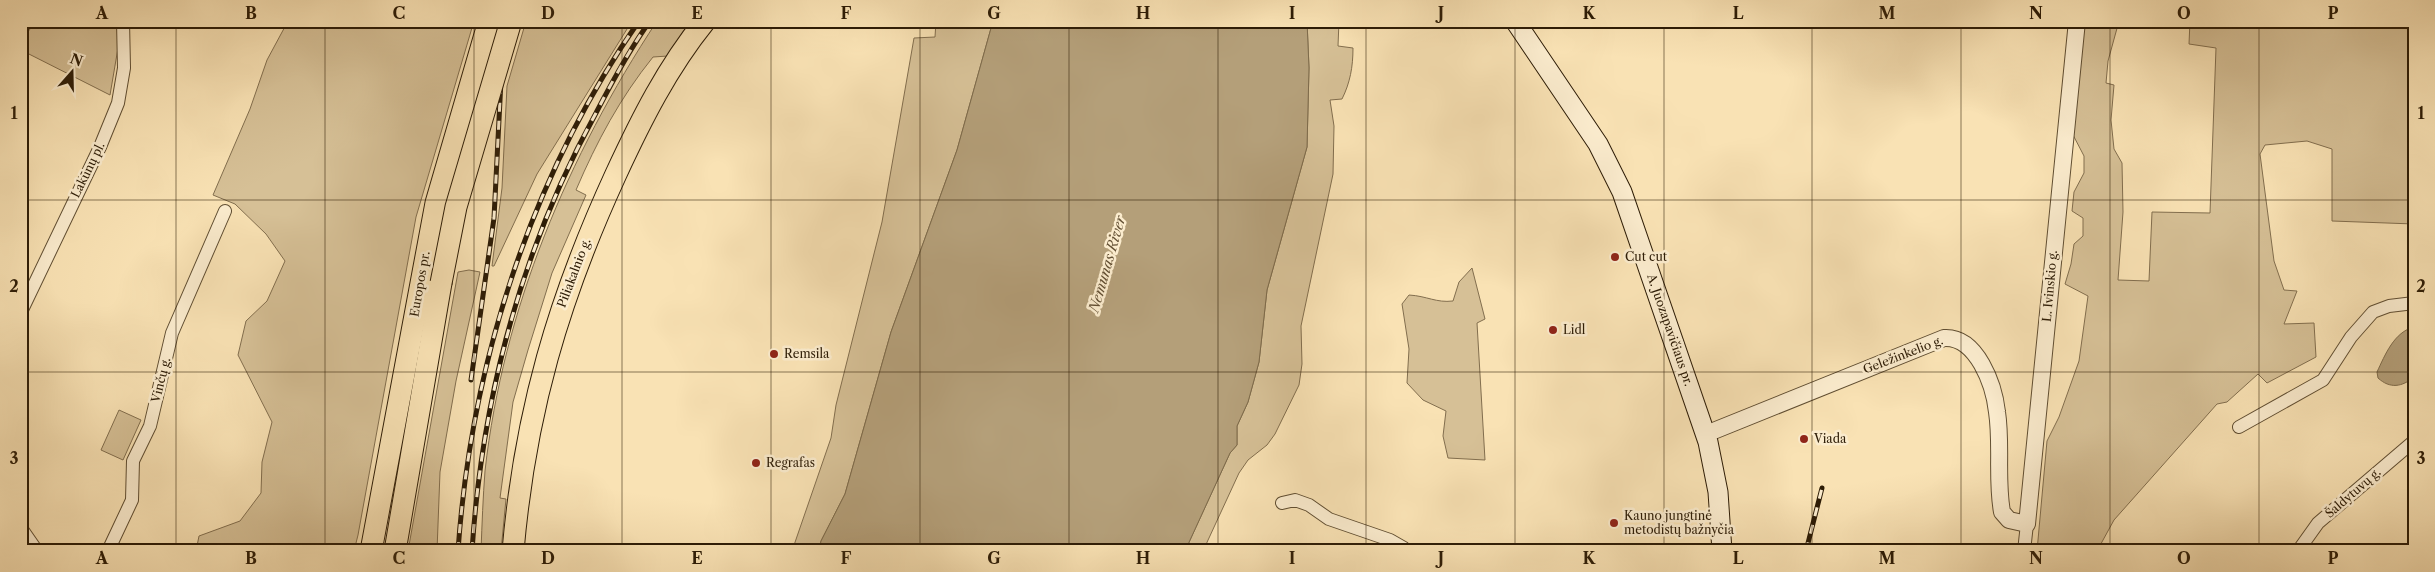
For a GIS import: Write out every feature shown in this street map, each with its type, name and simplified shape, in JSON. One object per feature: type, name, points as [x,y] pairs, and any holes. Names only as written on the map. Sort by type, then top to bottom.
[{"type":"main road","name":"Europos pr.","points":[[371,551],[436,203],[489,21]]},
{"type":"main road","name":"Europos pr.","points":[[395,551],[441,283],[456,208],[511,21]]},
{"type":"main road","name":"Piliakalnio g.","points":[[513,551],[522,470],[530,424],[561,307],[599,212],[645,114],[674,62],[705,21]]},
{"type":"main road","name":"A. Juozapavičiaus pr.","points":[[1515,21],[1598,144],[1615,176],[1706,434],[1718,492],[1722,551]]},
{"type":"street","name":"Lakūnų pl.","points":[[21,312],[100,147],[118,103],[124,68],[123,21]]},
{"type":"street","name":"L. Ivinskio g.","points":[[2024,551],[2076,21]]},
{"type":"street","name":"Vinčų g.","points":[[108,551],[132,500],[133,461],[150,426],[172,333],[225,211]]},
{"type":"street","points":[[2239,427],[2323,380],[2351,337],[2373,312],[2389,306],[2414,302]]},
{"type":"street","name":"Geležinkelio g.","points":[[1706,434],[1944,338],[1960,340],[1976,356],[1995,402],[2002,512],[2009,520],[2027,524]]},
{"type":"street","name":"Šaldytuvų g.","points":[[2298,551],[2318,523],[2414,441]]},
{"type":"street","points":[[1282,503],[1295,500],[1309,505],[1329,519],[1390,540],[1404,548],[1402,551]]},
{"type":"street","points":[[21,528],[38,551]]},
{"type":"shaded area","points":[[36,21],[117,21],[118,48],[110,95],[21,50],[21,41]]},
{"type":"shaded area","points":[[288,21],[474,21],[416,217],[354,551],[196,551],[199,536],[240,521],[261,493],[262,462],[272,422],[238,355],[246,321],[267,301],[285,261],[266,234],[235,204],[213,195],[250,109],[267,60]]},
{"type":"shaded area","points":[[526,21],[632,21],[537,174],[494,266],[492,266],[502,188],[507,86]]},
{"type":"shaded area","points":[[657,21],[690,21],[668,56],[653,57],[630,88],[592,154],[576,190],[586,195],[552,273],[513,402],[500,498],[506,499],[501,551],[481,551],[485,471],[494,411],[507,351],[524,293],[544,236],[568,180],[595,125]]},
{"type":"shaded area","points":[[936,21],[993,21],[957,150],[891,332],[845,494],[821,541],[819,551],[792,551],[831,438],[836,405],[882,222],[914,38],[935,37]]},
{"type":"shaded area","points":[[1307,21],[1339,21],[1338,46],[1353,48],[1353,55],[1349,81],[1342,99],[1330,100],[1334,126],[1333,174],[1301,326],[1302,364],[1299,385],[1275,434],[1267,445],[1248,460],[1239,473],[1203,551],[1185,551],[1230,453],[1237,445],[1237,426],[1248,402],[1259,362],[1267,290],[1307,147],[1309,68]]},
{"type":"shaded area","points":[[2082,21],[2119,21],[2108,61],[2106,83],[2114,85],[2111,120],[2114,149],[2122,163],[2123,212],[2118,280],[2149,281],[2152,212],[2210,213],[2216,48],[2189,44],[2190,21],[2414,21],[2414,224],[2332,221],[2332,149],[2307,141],[2265,145],[2260,154],[2274,261],[2284,290],[2297,291],[2284,324],[2314,323],[2316,357],[2267,383],[2258,374],[2227,402],[2217,404],[2114,520],[2097,551],[2037,551],[2047,441],[2059,417],[2079,361],[2088,296],[2065,284],[2074,244],[2083,236],[2083,218],[2072,211],[2074,192],[2084,173],[2084,156],[2071,131]]},
{"type":"shaded area","points":[[1472,268],[1485,319],[1477,323],[1485,460],[1448,458],[1443,436],[1446,411],[1423,400],[1407,383],[1409,349],[1402,304],[1409,295],[1441,301],[1453,301],[1459,282]]},
{"type":"shaded area","points":[[469,270],[480,272],[456,381],[440,472],[437,551],[408,551],[458,272]]},
{"type":"shaded area","points":[[119,410],[141,420],[123,460],[101,450]]},
{"type":"water","name":"Nemunas River","points":[[993,21],[1307,21],[1309,68],[1307,147],[1267,290],[1259,362],[1248,402],[1237,426],[1237,445],[1230,453],[1185,551],[819,551],[821,541],[845,494],[891,332],[957,150]]},
{"type":"water","points":[[2414,327],[2414,377],[2400,385],[2382,382],[2378,378],[2377,372],[2391,345],[2401,334]]},
{"type":"railway","points":[[471,380],[494,218],[504,21]]},
{"type":"railway","points":[[458,551],[465,481],[477,411],[493,342],[513,274],[538,208],[567,143],[601,81],[639,21]]},
{"type":"railway","points":[[472,551],[477,494],[496,380],[527,270],[570,164],[615,78],[650,21]]},
{"type":"railway","points":[[1806,551],[1822,488]]},
{"type":"place","name":"Cut cut","points":[[1615,257]]},
{"type":"place","name":"Lidl","points":[[1553,330]]},
{"type":"place","name":"Remsila","points":[[774,354]]},
{"type":"place","name":"Viada","points":[[1804,439]]},
{"type":"place","name":"Regrafas","points":[[756,463]]},
{"type":"place","name":"Kauno jungtinė metodistų bažnyčia","points":[[1614,523]]}]
